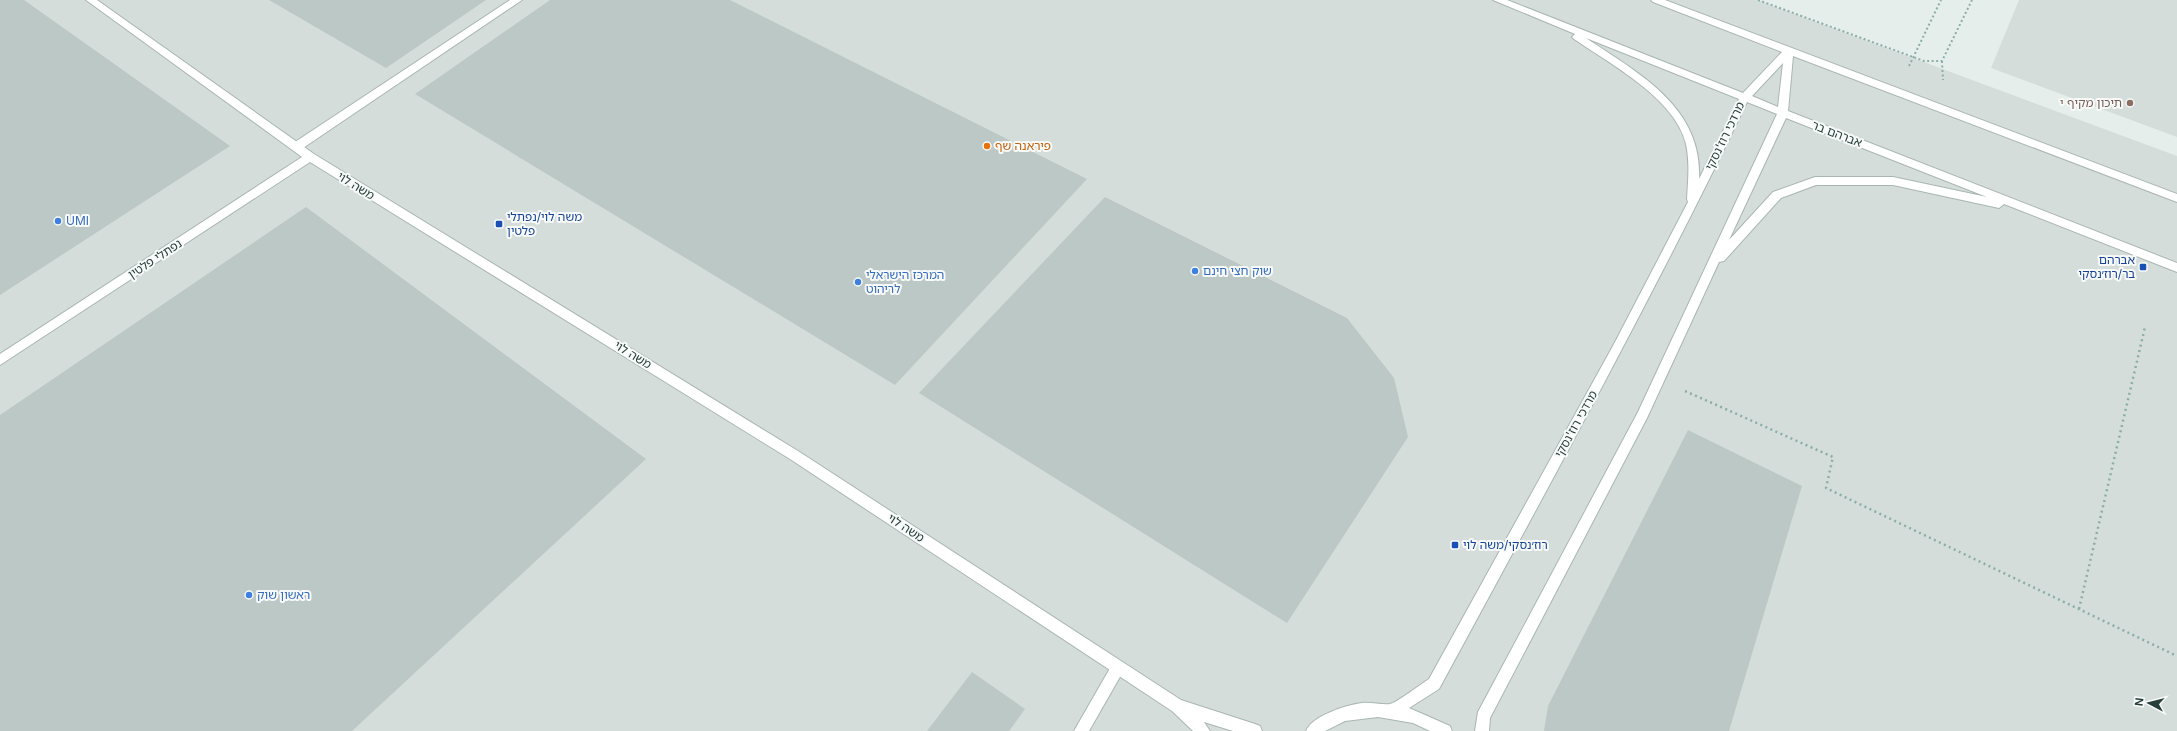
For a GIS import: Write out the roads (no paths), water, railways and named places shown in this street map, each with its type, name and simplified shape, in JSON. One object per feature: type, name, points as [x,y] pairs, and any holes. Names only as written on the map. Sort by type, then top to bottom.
[{"type":"street","name":"משה לוי","points":[[91,0],[310,157],[794,455],[1177,706],[1203,731]]},
{"type":"street","points":[[296,147],[517,0]]},
{"type":"street","name":"אברהם בר","points":[[1498,0],[1783,114],[2177,268]]},
{"type":"street","points":[[1656,0],[2177,198]]},
{"type":"street","points":[[1557,24],[1649,86],[1674,111],[1688,138],[1694,164],[1691,207]]},
{"type":"street","points":[[1482,731],[1483,716],[1643,414],[1783,114],[1789,50]]},
{"type":"street","name":"מרדכי רוז'נסקי","points":[[1393,710],[1434,684],[1618,347],[1691,207],[1744,98],[1789,50]]},
{"type":"street","name":"נפתלי פלטין","points":[[0,360],[310,157]]},
{"type":"street","points":[[1712,266],[1777,195],[1815,181],[1893,181],[2034,212]]},
{"type":"street","points":[[1081,731],[1118,668]]},
{"type":"street","name":"משה לוי","points":[[1177,706],[1255,731]]},
{"type":"street","points":[[1313,731],[1325,721],[1357,710],[1393,710],[1425,719],[1445,731]]},
{"type":"place","name":"תיכון מקיף י","points":[[2130,103]]},
{"type":"place","name":"פיראנה שף","points":[[987,146]]},
{"type":"place","name":"UMI","points":[[58,221]]},
{"type":"place","name":"משה לוי/נפתלי פלטין","points":[[499,224]]},
{"type":"place","name":"אברהם בר/רוז׳נסקי","points":[[2143,267]]},
{"type":"place","name":"שוק חצי חינם","points":[[1195,271]]},
{"type":"place","name":"המרכז הישראלי לריהוט","points":[[858,282]]},
{"type":"place","name":"רוז׳נסקי/משה לוי","points":[[1455,545]]},
{"type":"place","name":"ראשון שוק","points":[[249,595]]}]
